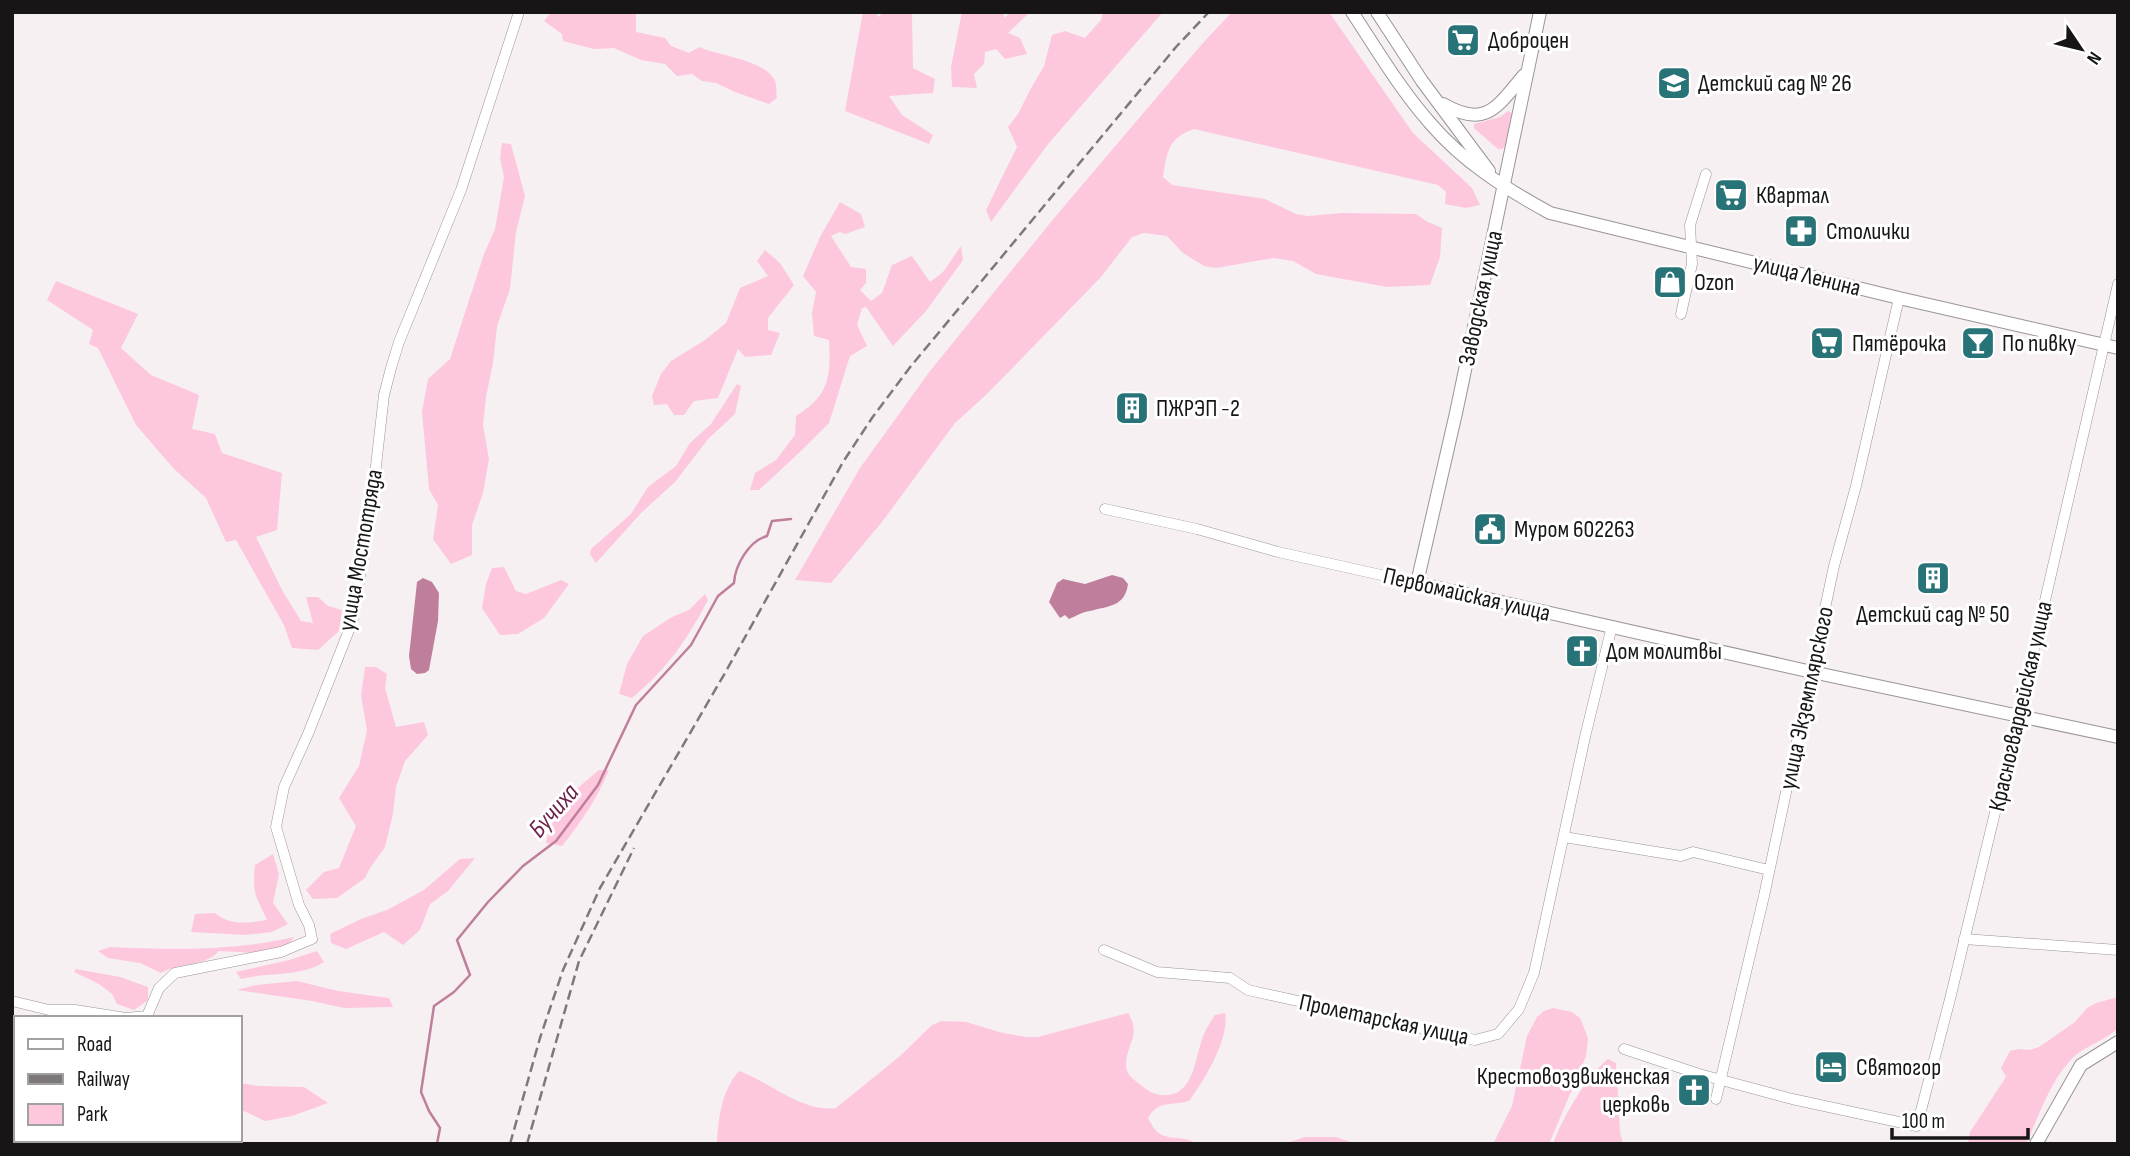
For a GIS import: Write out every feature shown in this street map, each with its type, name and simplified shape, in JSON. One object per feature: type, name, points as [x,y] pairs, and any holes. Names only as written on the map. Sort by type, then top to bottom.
[{"type":"street","points":[[1352,12],[1431,125],[1464,149]]},
{"type":"street","points":[[1377,12],[1437,101],[1464,149]]},
{"type":"street","name":"Заводская улица","points":[[1417,583],[1464,373],[1499,183],[1540,12]]},
{"type":"street","name":"улица Мостотряда","points":[[147,1016],[159,988],[175,973],[281,952],[312,939],[276,827],[284,787],[353,620],[372,501],[384,395],[391,368],[461,190],[519,13]]},
{"type":"street","points":[[1437,101],[1459,114],[1476,117],[1495,107],[1526,72]]},
{"type":"street","name":"улица Ленина","points":[[1464,149],[1499,183],[1550,213],[2118,348]]},
{"type":"street","points":[[1681,314],[1692,264],[1690,225],[1706,174]]},
{"type":"street","name":"Красногвардейская улица","points":[[1721,1080],[1792,1099],[1917,1126],[2018,715],[2118,284]]},
{"type":"street","name":"улица Экземплярского","points":[[1716,1099],[1769,870],[1834,566],[1856,486],[1899,298]]},
{"type":"street","name":"Первомайская улица","points":[[1105,509],[1197,529],[1279,552],[1812,672],[2118,737]]},
{"type":"street","name":"Пролетарская улица","points":[[1104,950],[1157,972],[1230,978],[1248,990],[1475,1040],[1498,1034],[1520,1009],[1534,973],[1612,626]]},
{"type":"street","points":[[1564,837],[1681,856],[1693,852],[1769,870]]},
{"type":"street","points":[[1964,939],[2118,950]]},
{"type":"street","name":"улица Мостотряда","points":[[12,1002],[49,1010],[75,1010],[112,1016]]},
{"type":"street","points":[[2036,1144],[2081,1065],[2118,1042]]},
{"type":"street","points":[[1624,1049],[1721,1080]]},
{"type":"green space","points":[[551,12],[636,12],[636,32],[665,38],[671,46],[689,53],[699,47],[762,68],[775,81],[777,98],[769,104],[716,83],[702,81],[692,74],[677,76],[665,64],[641,60],[614,48],[594,49],[563,41],[562,34],[544,21]]},
{"type":"green space","points":[[863,12],[875,12],[879,17],[883,12],[912,12],[913,68],[935,79],[933,93],[889,96],[902,115],[933,135],[929,144],[845,111]]},
{"type":"green space","points":[[962,12],[1004,12],[1004,18],[1011,12],[1030,12],[1008,33],[1020,38],[1027,54],[1005,59],[996,49],[985,52],[984,64],[974,74],[977,88],[952,87],[951,67]]},
{"type":"green space","points":[[1103,12],[1163,12],[1048,144],[991,222],[986,210],[1017,147],[1008,127],[1044,66],[1052,35],[1065,31],[1085,38],[1101,20]]},
{"type":"green space","points":[[1232,12],[1329,12],[1413,133],[1472,188],[1480,205],[1466,208],[1445,204],[1446,192],[1438,185],[1194,129],[1179,137],[1170,147],[1163,177],[1172,185],[1265,199],[1296,214],[1308,216],[1342,213],[1416,214],[1442,228],[1440,257],[1430,285],[1387,287],[1316,274],[1293,261],[1274,258],[1216,268],[1204,266],[1183,253],[1167,236],[1144,233],[1132,237],[1101,277],[987,394],[955,423],[882,522],[831,583],[795,580],[860,468],[930,371],[1055,217]]},
{"type":"green space","points":[[1508,111],[1512,113],[1506,145],[1498,149],[1474,128],[1474,124],[1500,117]]},
{"type":"green space","points":[[502,143],[511,144],[525,196],[516,232],[510,289],[497,326],[486,397],[483,425],[489,459],[483,493],[472,525],[472,555],[451,564],[433,539],[438,505],[429,489],[422,412],[428,379],[450,359],[484,254],[495,229],[504,177],[500,158]]},
{"type":"green space","points":[[840,202],[861,214],[865,227],[831,236],[851,267],[866,269],[866,283],[860,290],[871,301],[882,293],[892,265],[912,256],[930,282],[943,272],[961,246],[963,260],[926,311],[893,346],[866,307],[862,308],[857,325],[867,346],[850,356],[829,423],[759,490],[750,490],[755,473],[776,460],[795,435],[796,416],[815,401],[826,384],[829,340],[814,336],[812,313],[816,292],[803,276],[820,237]]},
{"type":"green space","points":[[765,250],[780,263],[794,285],[768,318],[768,330],[780,333],[771,355],[745,357],[738,349],[718,398],[694,401],[684,415],[674,415],[667,404],[654,405],[652,396],[661,374],[671,361],[726,323],[740,288],[768,276],[757,261]]},
{"type":"green space","points":[[56,281],[138,314],[121,348],[151,375],[199,395],[192,429],[215,434],[222,453],[282,473],[277,530],[256,537],[282,590],[301,621],[313,623],[306,597],[318,597],[328,606],[342,610],[339,631],[318,650],[292,648],[284,625],[236,540],[226,542],[206,498],[174,469],[136,425],[98,348],[89,344],[93,330],[47,300]]},
{"type":"green space","points":[[737,384],[741,386],[735,414],[708,439],[675,482],[641,513],[596,563],[590,554],[591,549],[631,514],[648,487],[676,466],[690,443],[711,424]]},
{"type":"green space","points":[[504,567],[516,591],[526,594],[561,580],[569,584],[544,618],[518,634],[500,635],[482,608],[492,568]]},
{"type":"green space","points":[[705,594],[708,600],[700,615],[666,665],[632,698],[619,694],[627,664],[643,636],[672,617],[689,610]]},
{"type":"green space","points":[[365,667],[376,667],[387,674],[385,688],[396,727],[424,722],[428,735],[405,761],[396,787],[385,847],[365,878],[337,898],[313,899],[306,890],[324,872],[339,868],[356,826],[339,798],[359,766],[367,730],[361,696]]},
{"type":"green space","points":[[599,770],[609,770],[576,828],[562,846],[546,843],[549,829],[567,797]]},
{"type":"green space","points":[[273,854],[279,874],[273,903],[288,924],[272,932],[245,935],[191,932],[195,914],[215,913],[227,920],[240,922],[267,920],[256,894],[255,865]]},
{"type":"green space","points":[[475,858],[448,891],[430,904],[420,930],[403,945],[384,932],[346,949],[331,943],[330,934],[387,910],[424,890],[460,859]]},
{"type":"green space","points":[[294,937],[288,946],[258,953],[219,951],[206,960],[161,973],[140,963],[108,958],[98,951],[110,947],[226,947]]},
{"type":"green space","points":[[317,951],[324,962],[305,970],[241,979],[236,972],[289,960]]},
{"type":"green space","points":[[76,969],[120,977],[148,987],[148,1000],[134,1010],[117,1004],[112,994],[99,984],[74,972]]},
{"type":"green space","points":[[297,981],[338,991],[389,998],[393,1007],[344,1008],[237,990],[256,985]]},
{"type":"green space","points":[[2118,997],[2118,1028],[2080,1052],[2062,1070],[2026,1144],[1968,1144],[1970,1132],[2006,1077],[2001,1068],[2010,1051],[2039,1047],[2075,1022],[2087,1008]]},
{"type":"green space","points":[[1553,1008],[1572,1012],[1580,1018],[1588,1038],[1586,1056],[1549,1144],[1493,1144],[1512,1106],[1527,1036],[1537,1017]]},
{"type":"green space","points":[[1128,1013],[1134,1034],[1127,1058],[1127,1072],[1147,1090],[1163,1095],[1176,1093],[1189,1081],[1208,1026],[1215,1015],[1225,1013],[1226,1023],[1220,1047],[1189,1101],[1156,1108],[1148,1118],[1153,1127],[1164,1136],[1198,1144],[717,1144],[722,1105],[739,1071],[811,1106],[836,1108],[900,1056],[932,1025],[942,1021],[966,1022],[1003,1033],[1038,1037]]},
{"type":"green space","points":[[1608,1059],[1616,1063],[1623,1144],[1553,1144],[1576,1098],[1592,1075]]},
{"type":"green space","points":[[242,1083],[304,1087],[328,1103],[292,1116],[265,1121],[242,1110]]},
{"type":"green space","points":[[1305,1137],[1336,1137],[1356,1144],[1284,1144]]},
{"type":"shaded area","points":[[1112,575],[1123,578],[1128,584],[1123,597],[1115,604],[1069,619],[1065,615],[1060,618],[1049,602],[1057,583],[1063,579],[1085,584]]},
{"type":"shaded area","points":[[423,578],[432,582],[439,593],[438,621],[429,670],[417,674],[411,669],[409,656],[417,582]]},
{"type":"shaded area","points":[[12,1100],[14,1142],[228,1144],[12,1144]]},
{"type":"waterway","name":"Бучиха","points":[[437,1144],[440,1128],[421,1092],[434,1006],[454,992],[470,975],[457,940],[488,902],[523,866],[556,841],[598,785],[636,705],[691,645],[718,596],[734,583],[737,569],[749,548],[767,536],[772,521],[791,519]]},
{"type":"railway","points":[[510,1144],[540,1038],[563,970],[600,888],[843,462],[911,366],[1176,47],[1209,12]]},
{"type":"railway","points":[[527,1144],[579,961],[634,848]]},
{"type":"place","name":"Доброцен","points":[[1463,40]]},
{"type":"place","name":"Детский сад № 26","points":[[1674,83]]},
{"type":"place","name":"Квартал","points":[[1731,195]]},
{"type":"place","name":"Столички","points":[[1801,231]]},
{"type":"place","name":"Ozon","points":[[1670,282]]},
{"type":"place","name":"Пятёрочка","points":[[1827,343]]},
{"type":"place","name":"По пивку","points":[[1978,343]]},
{"type":"place","name":"ПЖРЭП -2","points":[[1132,408]]},
{"type":"place","name":"Муром 602263","points":[[1490,529]]},
{"type":"place","name":"Детский сад № 50","points":[[1933,578]]},
{"type":"place","name":"Дом молитвы","points":[[1582,651]]},
{"type":"place","name":"Святогор","points":[[1831,1067]]},
{"type":"place","name":"Крестовоздвиженская церковь","points":[[1694,1090]]}]
